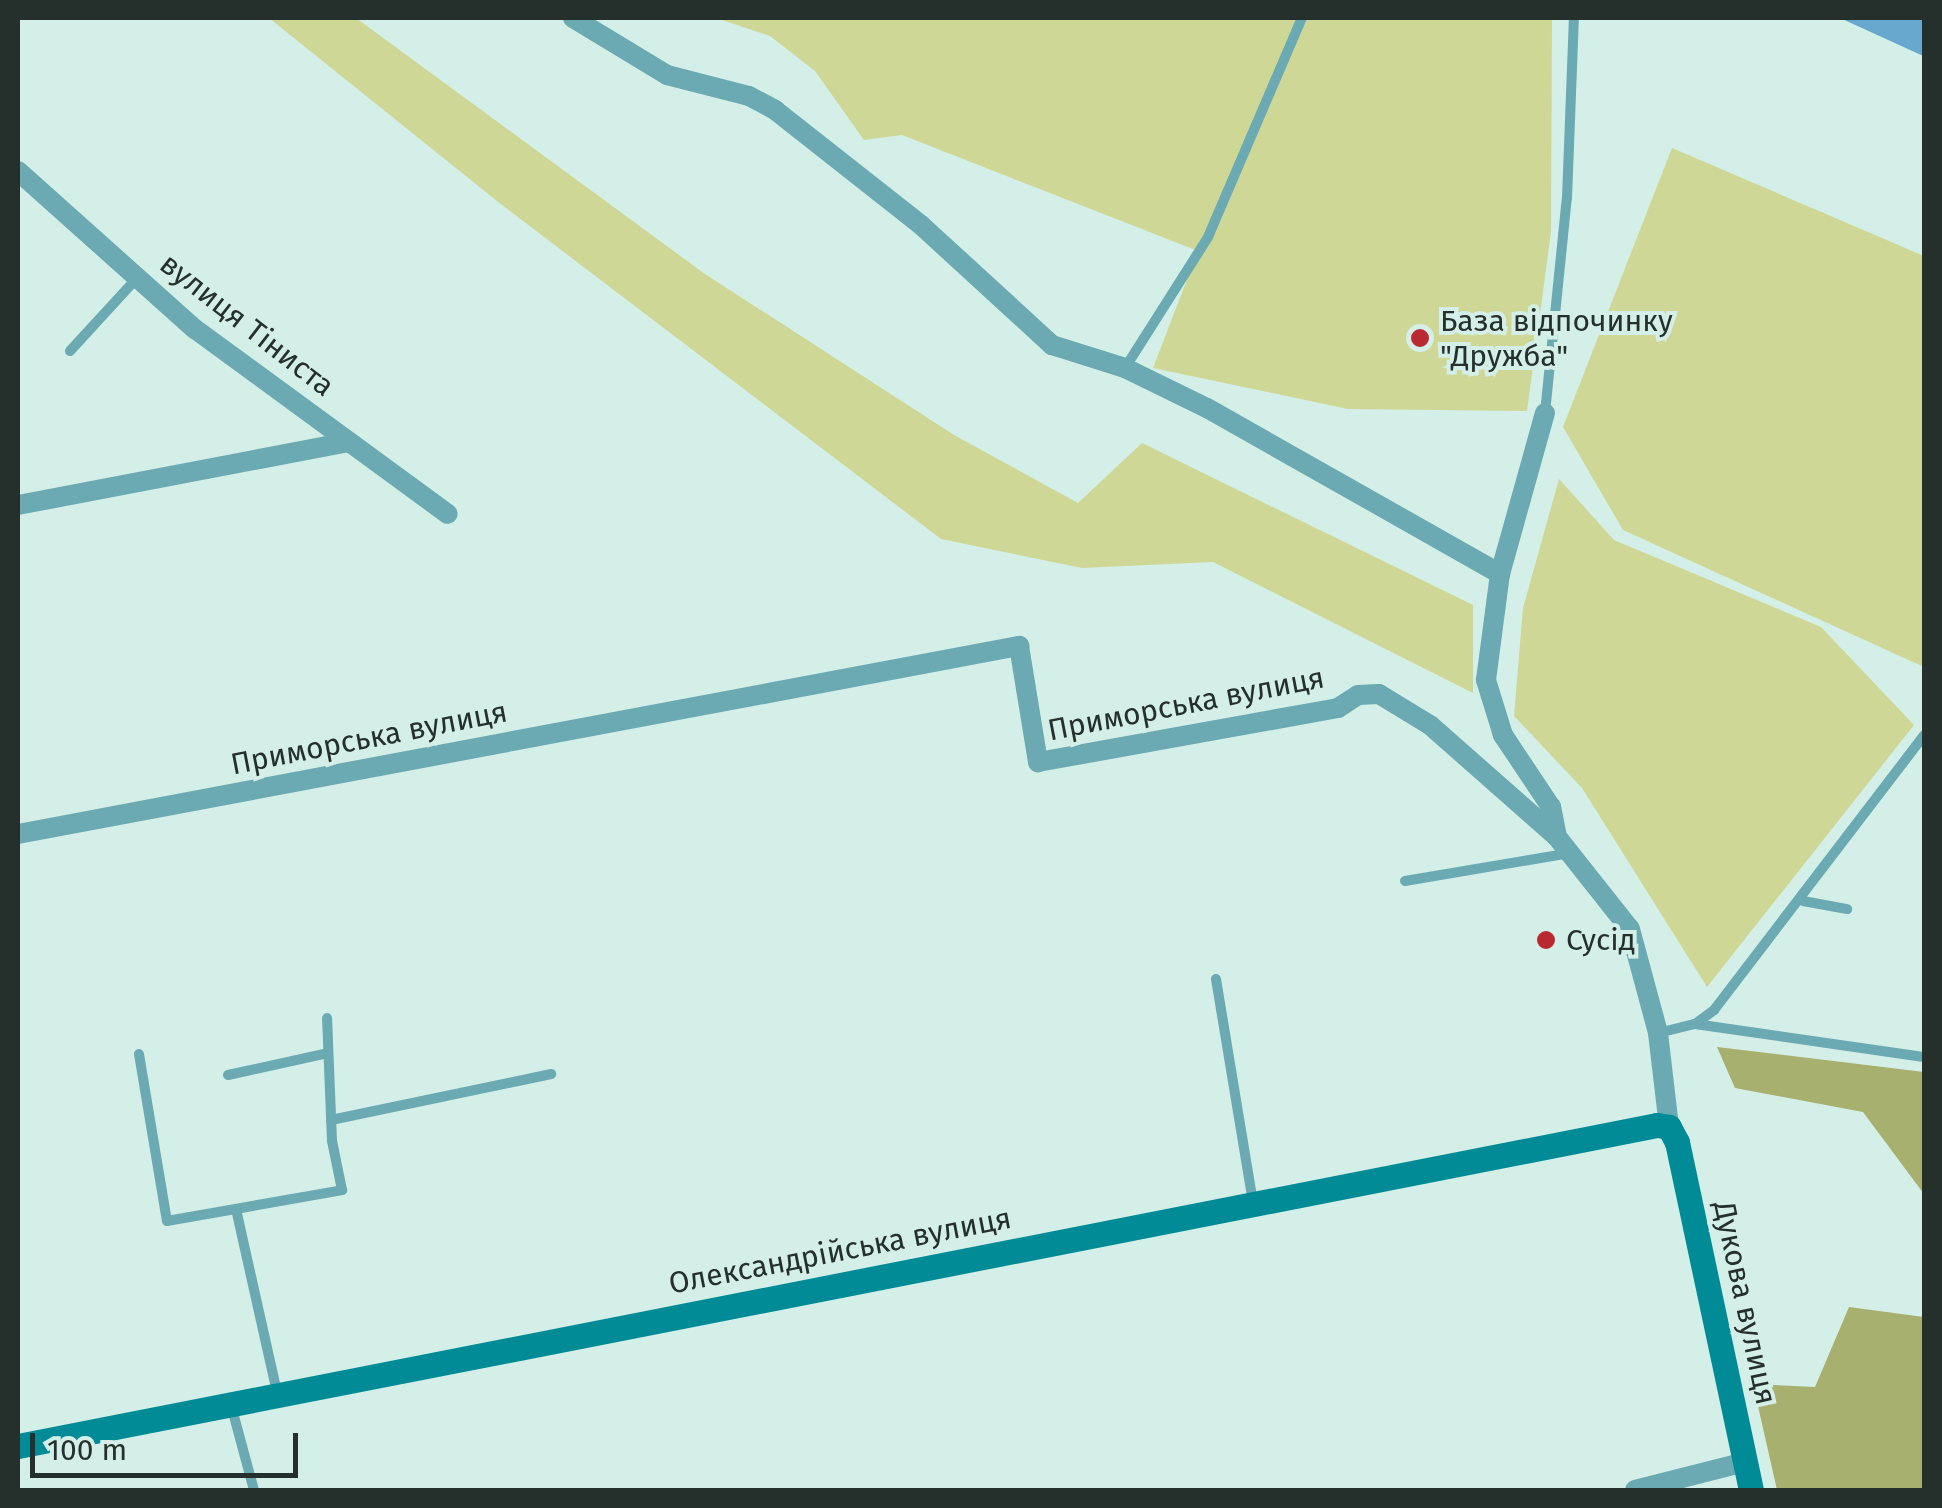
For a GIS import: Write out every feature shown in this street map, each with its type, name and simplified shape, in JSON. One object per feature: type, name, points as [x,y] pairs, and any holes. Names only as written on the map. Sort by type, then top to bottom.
[{"type":"street","points":[[574,18],[667,75],[762,102],[922,225],[1036,336],[1086,360],[1125,368],[1500,574]]},
{"type":"street","name":"вулиця Тіниста","points":[[18,171],[195,329],[448,514]]},
{"type":"street","points":[[1545,413],[1500,574],[1486,656],[1489,695],[1509,747],[1551,807],[1564,845],[1630,929],[1658,1033],[1671,1129]]},
{"type":"street","points":[[18,505],[350,442]]},
{"type":"street","name":"Приморська вулиця","points":[[18,834],[1019,646],[1038,762],[1338,708],[1358,695],[1378,694],[1430,725],[1564,845]]},
{"type":"street","name":"Олександрійська вулиця","points":[[18,1446],[1649,1125],[1671,1129]]},
{"type":"street","name":"Дукова вулиця","points":[[1671,1129],[1751,1490]]},
{"type":"street","points":[[1636,1490],[1745,1462]]},
{"type":"lane","points":[[1125,368],[1208,237],[1302,18]]},
{"type":"lane","points":[[1545,413],[1567,198],[1574,18]]},
{"type":"lane","points":[[70,351],[138,278]]},
{"type":"lane","points":[[1695,1024],[1714,1010],[1803,902],[1924,735]]},
{"type":"lane","points":[[1406,880],[1564,845]]},
{"type":"lane","points":[[1803,902],[1847,909]]},
{"type":"lane","points":[[1216,979],[1253,1202]]},
{"type":"lane","points":[[139,1054],[168,1221],[342,1190],[331,1120],[327,1018]]},
{"type":"lane","points":[[1658,1033],[1695,1024],[1924,1057]]},
{"type":"lane","points":[[228,1075],[328,1054]]},
{"type":"lane","points":[[331,1120],[551,1074]]},
{"type":"lane","points":[[236,1209],[277,1394]]},
{"type":"lane","points":[[231,1404],[254,1490]]},
{"type":"green space","points":[[269,18],[356,18],[705,274],[954,435],[1078,503],[1142,443],[1473,605],[1473,693],[1213,562],[1082,568],[941,539],[502,205]]},
{"type":"green space","points":[[716,18],[1552,18],[1551,232],[1527,411],[1348,409],[1153,368],[1198,251],[902,135],[864,140],[815,71],[770,36]]},
{"type":"green space","points":[[1672,148],[1924,256],[1924,667],[1623,530],[1563,427]]},
{"type":"green space","points":[[1559,479],[1614,540],[1821,627],[1914,725],[1707,987],[1582,788],[1514,716],[1523,608]]},
{"type":"green space","points":[[1717,1047],[1924,1072],[1924,1194],[1863,1112],[1735,1088]]},
{"type":"green space","points":[[1849,1307],[1924,1317],[1924,1490],[1777,1490],[1753,1384],[1815,1387]]},
{"type":"water","points":[[1840,18],[1924,18],[1924,56],[1921,55]]},
{"type":"place","name":"База відпочинку \"Дружба\"","points":[[1420,338]]},
{"type":"place","name":"Сусід","points":[[1546,940]]}]
